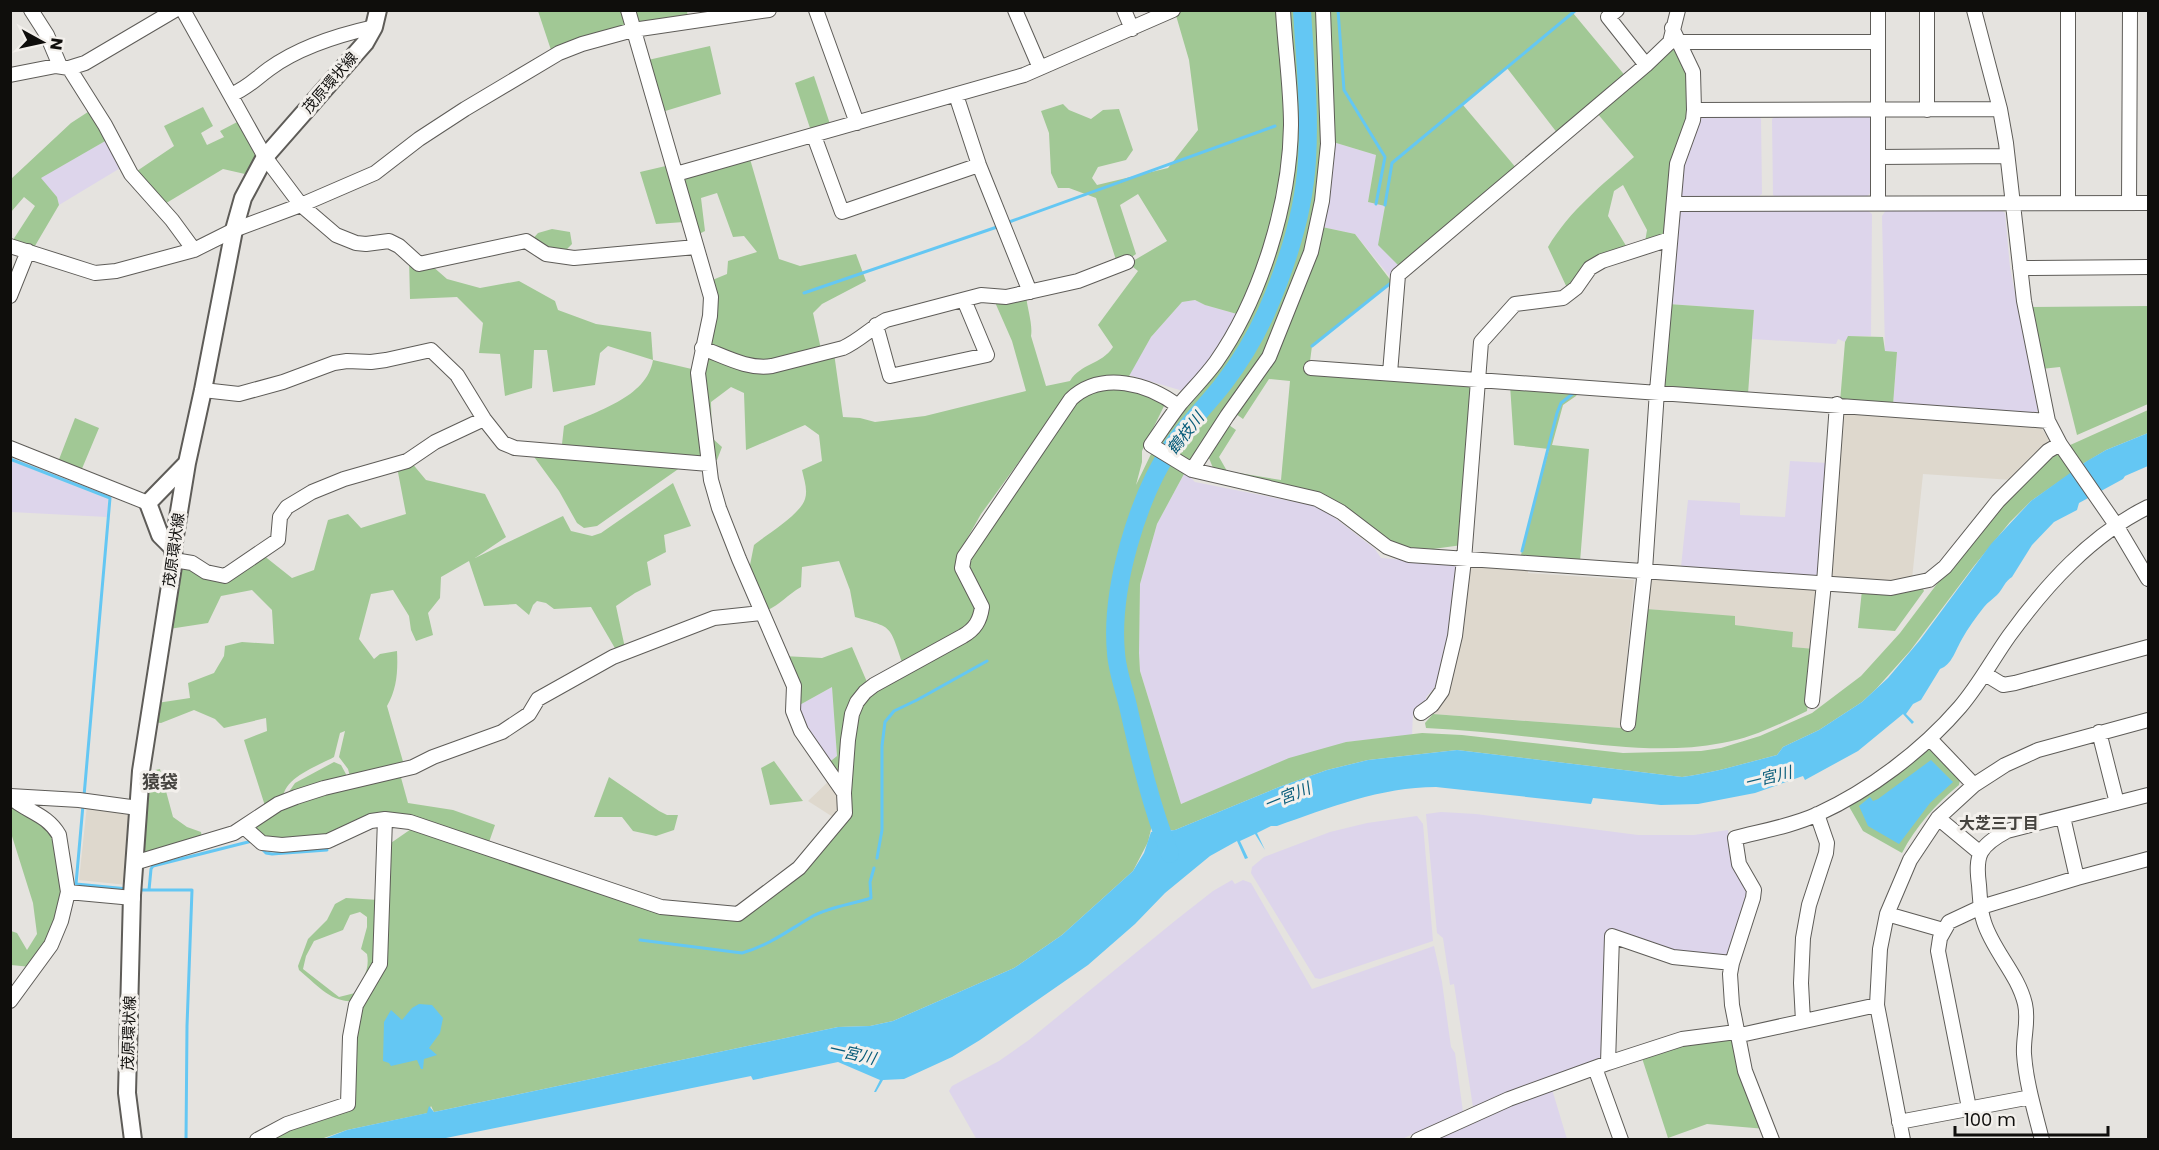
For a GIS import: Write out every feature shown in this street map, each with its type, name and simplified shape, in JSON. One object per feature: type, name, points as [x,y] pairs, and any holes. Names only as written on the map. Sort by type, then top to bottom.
[{"type":"main road","name":"茂原環状線","points":[[133,1140],[127,1093],[134,863],[142,752],[187,463],[234,230],[243,198],[265,157],[365,43],[374,27],[378,10]]},
{"type":"main road","points":[[173,554],[160,535],[148,503],[187,463]]},
{"type":"street","points":[[31,10],[64,67],[105,125],[131,174],[172,220],[194,250]]},
{"type":"street","points":[[10,75],[85,63],[175,10]]},
{"type":"street","points":[[183,10],[265,157],[301,206],[336,235],[356,243],[389,241],[399,246],[419,264],[526,242],[546,254],[574,258],[696,247]]},
{"type":"street","points":[[628,10],[711,297],[710,316],[698,373],[709,464],[719,508],[761,613],[794,686],[793,711],[801,731],[844,793]]},
{"type":"street","points":[[10,246],[95,273],[116,271],[194,250],[234,230],[301,206],[375,173],[447,121],[547,59],[582,44],[633,30],[769,10]]},
{"type":"street","points":[[816,10],[857,123]]},
{"type":"street","points":[[1015,10],[1040,68]]},
{"type":"street","points":[[1124,10],[1132,29]]},
{"type":"street","points":[[676,174],[1024,75],[1173,10]]},
{"type":"street","points":[[1283,10],[1291,125],[1279,215],[1264,267],[1246,310],[1216,362],[1179,406],[1151,445],[1190,469],[1317,499],[1341,512],[1387,547],[1409,555],[1891,588],[1929,580],[1945,567],[1998,501],[2048,451],[2060,444]]},
{"type":"street","points":[[1190,469],[1269,357],[1311,252],[1322,201],[1328,144],[1323,10]]},
{"type":"street","points":[[1617,10],[1608,18],[1646,65]]},
{"type":"street","points":[[1390,373],[1398,274],[1646,65],[1670,42],[1678,10]]},
{"type":"street","points":[[1878,10],[1878,203]]},
{"type":"street","points":[[1927,10],[1927,110]]},
{"type":"street","points":[[1974,10],[2000,109],[2024,301],[2048,421],[2060,444],[2116,525],[2148,579]]},
{"type":"street","points":[[2068,10],[2068,202]]},
{"type":"street","points":[[2129,202],[2130,10]]},
{"type":"street","points":[[231,95],[248,87],[270,69],[305,49],[374,27]]},
{"type":"street","points":[[1628,724],[1645,570],[1657,391],[1677,164],[1695,110],[1693,72],[1672,28]]},
{"type":"street","points":[[1679,42],[1878,42]]},
{"type":"street","points":[[956,95],[979,165],[1030,292]]},
{"type":"street","points":[[1695,110],[2000,109]]},
{"type":"street","points":[[814,136],[842,212],[979,165]]},
{"type":"street","points":[[1878,157],[2007,156]]},
{"type":"street","points":[[1674,204],[2148,202]]},
{"type":"street","points":[[1421,713],[1432,705],[1442,691],[1455,636],[1464,560],[1481,342],[1515,304],[1563,298],[1576,288],[1590,268],[1602,261],[1670,239]]},
{"type":"street","points":[[10,296],[28,251]]},
{"type":"street","points":[[702,348],[760,368],[843,348],[886,320],[981,295],[1006,297],[1078,281],[1127,262]]},
{"type":"street","points":[[2020,268],[2148,267]]},
{"type":"street","points":[[876,325],[890,375],[987,355],[964,300]]},
{"type":"street","points":[[203,390],[239,394],[283,382],[334,363],[386,360],[431,350],[458,375],[484,419],[503,443],[515,448],[709,464]]},
{"type":"street","points":[[1311,368],[1477,378],[2048,421]]},
{"type":"street","points":[[245,828],[262,843],[282,845],[328,841],[371,821],[385,819],[410,822],[661,907],[738,914],[799,867],[845,813],[844,793],[852,714],[857,702],[865,692],[963,636],[977,624],[982,607],[962,568],[964,557],[1071,399],[1079,392],[1095,386],[1123,382],[1150,388],[1179,406]]},
{"type":"street","points":[[1812,701],[1824,583],[1837,404]]},
{"type":"street","points":[[173,554],[206,572],[225,576],[278,540],[280,517],[287,507],[312,492],[344,479],[407,460],[435,442],[484,419]]},
{"type":"street","points":[[10,448],[148,503]]},
{"type":"street","points":[[1773,1140],[1745,1071],[1736,1032],[1732,995],[1732,963],[1754,890],[1739,864],[1735,838],[1781,827],[1817,814],[1857,793],[1930,739],[1960,707],[2009,637],[2048,588],[2076,558],[2116,525],[2148,507]]},
{"type":"street","points":[[134,863],[234,833],[245,828],[278,804],[296,797],[413,767],[433,757],[502,732],[529,714],[538,699],[613,657],[714,618],[761,613]]},
{"type":"street","points":[[1985,674],[2003,685],[2148,647]]},
{"type":"street","points":[[1903,1140],[1877,1005],[1880,949],[1887,914],[1910,860],[1938,818],[1974,785],[2006,765],[2038,750],[2148,720]]},
{"type":"street","points":[[2099,732],[2117,803]]},
{"type":"street","points":[[1930,739],[1974,785]]},
{"type":"street","points":[[2042,1140],[2031,1097],[2024,1053],[2027,1023],[2025,1005],[2020,989],[1984,922],[1976,867],[1979,852],[1992,839],[2007,831],[2148,795]]},
{"type":"street","points":[[10,796],[84,801],[138,808]]},
{"type":"street","points":[[10,796],[36,811],[54,827],[59,835],[68,892],[61,921],[51,945],[10,1001]]},
{"type":"street","points":[[1803,1021],[1801,983],[1803,938],[1809,905],[1826,853],[1827,843],[1817,814]]},
{"type":"street","points":[[2063,817],[2078,878]]},
{"type":"street","points":[[1938,818],[1979,852]]},
{"type":"street","points":[[257,1140],[287,1124],[348,1104],[350,1037],[356,1005],[380,964],[385,819]]},
{"type":"street","points":[[1969,1108],[1938,951],[1943,930],[1949,922],[1981,907],[2148,859]]},
{"type":"street","points":[[68,892],[133,892]]},
{"type":"street","points":[[1887,914],[1943,930]]},
{"type":"street","points":[[1621,1140],[1602,1065],[1612,936],[1673,957],[1732,963]]},
{"type":"street","points":[[1418,1140],[1509,1099],[1602,1065],[1682,1040],[1736,1032],[1745,1034],[1877,1005]]},
{"type":"street","points":[[1899,1122],[2031,1097]]},
{"type":"shaded area","points":[[1704,114],[1757,114],[1761,119],[1762,194],[1755,199],[1681,198],[1676,194],[1680,165],[1697,119]]},
{"type":"shaded area","points":[[1777,114],[1867,114],[1871,119],[1871,192],[1865,199],[1778,199],[1773,195],[1772,119]]},
{"type":"shaded area","points":[[107,140],[122,167],[59,205],[57,197],[40,178]]},
{"type":"shaded area","points":[[1333,142],[1376,155],[1368,202],[1385,205],[1382,224],[1401,268],[1391,278],[1355,234],[1322,227]]},
{"type":"shaded area","points":[[1867,209],[1872,214],[1871,336],[1848,336],[1845,342],[1838,339],[1836,344],[1752,339],[1754,310],[1668,304],[1675,214],[1682,210]]},
{"type":"shaded area","points":[[2000,209],[2005,213],[2010,267],[2038,411],[2029,416],[1893,405],[1897,353],[1885,351],[1882,216],[1886,210]]},
{"type":"shaded area","points":[[1195,300],[1237,314],[1201,372],[1183,391],[1129,375],[1151,337],[1182,302]]},
{"type":"shaded area","points":[[1841,408],[2040,426],[2049,440],[2012,480],[1923,474],[1912,579],[1893,582],[1828,578]]},
{"type":"shaded area","points":[[11,461],[108,499],[107,517],[11,512]]},
{"type":"shaded area","points":[[1790,461],[1828,463],[1821,577],[1681,567],[1688,500],[1740,503],[1740,515],[1785,517]]},
{"type":"shaded area","points":[[1185,472],[1195,482],[1316,506],[1375,549],[1381,558],[1454,564],[1457,567],[1446,651],[1437,685],[1426,697],[1428,702],[1413,713],[1412,735],[1346,742],[1181,804],[1140,671],[1139,653],[1140,584],[1157,524]]},
{"type":"shaded area","points":[[1472,564],[1528,568],[1528,573],[1634,580],[1624,728],[1433,714],[1438,701],[1467,568]]},
{"type":"shaded area","points":[[1649,578],[1820,587],[1815,649],[1792,647],[1792,632],[1735,625],[1735,617],[1647,609]]},
{"type":"shaded area","points":[[832,687],[837,756],[827,764],[803,729],[796,707]]},
{"type":"shaded area","points":[[830,780],[841,798],[836,819],[808,801]]},
{"type":"shaded area","points":[[87,805],[125,808],[130,814],[127,885],[79,880]]},
{"type":"shaded area","points":[[1441,812],[1476,814],[1638,835],[1694,835],[1728,830],[1732,852],[1748,893],[1728,955],[1677,955],[1629,935],[1608,930],[1603,1062],[1473,1107],[1454,984],[1450,985],[1443,938],[1437,933],[1426,814]]},
{"type":"shaded area","points":[[1417,816],[1423,824],[1433,941],[1320,979],[1315,978],[1251,873],[1252,867],[1264,857],[1330,832],[1367,823]]},
{"type":"shaded area","points":[[1232,880],[1235,884],[1243,880],[1251,883],[1312,989],[1434,946],[1442,982],[1451,1047],[1455,1053],[1463,1112],[1402,1139],[977,1140],[949,1091],[952,1086],[999,1061],[1029,1040],[1176,920],[1213,891]]},
{"type":"shaded area","points":[[1551,1086],[1567,1139],[1426,1140]]},
{"type":"green space","points":[[1180,10],[1281,11],[1286,158],[1260,269],[1237,314],[1195,300],[1182,302],[1151,337],[1128,378],[1058,408],[981,514],[960,551],[957,564],[977,608],[968,627],[902,662],[895,640],[888,629],[877,623],[855,617],[850,590],[839,561],[802,567],[801,587],[766,611],[749,570],[754,545],[790,518],[802,505],[806,492],[802,470],[822,461],[819,435],[805,425],[746,450],[744,393],[731,387],[711,402],[712,438],[722,447],[717,460],[711,459],[701,391],[706,352],[739,364],[834,353],[843,417],[875,422],[925,416],[1026,391],[1012,341],[994,300],[1026,295],[1031,336],[1046,386],[1070,381],[1113,347],[1098,325],[1138,271],[1133,267],[1133,261],[1167,241],[1138,194],[1120,205],[1136,254],[1126,261],[1117,263],[1096,198],[1069,188],[1058,188],[1051,173],[1049,133],[1041,111],[1063,104],[1069,110],[1091,119],[1103,110],[1119,109],[1133,150],[1126,160],[1098,167],[1092,178],[1097,185],[1168,168],[1198,130],[1189,60],[1175,12]]},
{"type":"green space","points":[[538,11],[625,11],[629,25],[552,53]]},
{"type":"green space","points":[[634,11],[687,11],[688,19],[638,28]]},
{"type":"green space","points":[[1285,11],[1298,11],[1306,106],[1302,170],[1291,233],[1271,294],[1258,323],[1225,378],[1168,449],[1158,443],[1245,316],[1287,186]]},
{"type":"green space","points":[[1305,11],[1318,11],[1326,125],[1310,237],[1273,341],[1190,463],[1172,452],[1226,385],[1254,343],[1274,301],[1298,231],[1308,183],[1311,142]]},
{"type":"green space","points":[[1326,11],[1576,11],[1573,13],[1627,78],[1558,134],[1507,68],[1463,105],[1517,169],[1401,268],[1378,245],[1385,206],[1368,202],[1376,155],[1333,142]]},
{"type":"green space","points":[[710,46],[721,94],[662,112],[648,60]]},
{"type":"green space","points":[[1670,46],[1677,46],[1689,72],[1691,103],[1666,237],[1645,242],[1647,230],[1623,185],[1614,191],[1608,216],[1628,249],[1568,290],[1548,247],[1576,210],[1634,157],[1597,113]]},
{"type":"green space","points":[[814,76],[830,124],[811,131],[795,83]]},
{"type":"green space","points":[[203,107],[213,126],[201,133],[207,145],[224,137],[220,131],[241,120],[258,153],[245,174],[223,169],[163,205],[134,173],[174,146],[164,126]]},
{"type":"green space","points":[[91,110],[107,140],[41,178],[57,197],[59,205],[32,251],[11,243],[35,206],[24,197],[11,212],[11,179],[71,123]]},
{"type":"green space","points":[[750,159],[779,259],[800,266],[856,254],[866,281],[822,304],[813,313],[821,349],[770,364],[706,346],[710,281],[727,274],[728,261],[757,252],[744,236],[733,237],[717,193],[701,198],[705,231],[697,235],[681,179]]},
{"type":"green space","points":[[670,165],[684,222],[656,224],[640,172]]},
{"type":"green space","points":[[1322,227],[1355,234],[1392,282],[1312,346],[1309,369],[1474,382],[1462,545],[1433,549],[1400,547],[1377,537],[1340,505],[1215,473],[1207,453],[1229,425],[1236,430],[1219,457],[1227,471],[1281,480],[1290,381],[1269,379],[1243,419],[1236,414],[1267,368]]},
{"type":"green space","points":[[552,229],[570,232],[572,244],[561,255],[531,241],[538,233]]},
{"type":"green space","points":[[409,258],[431,265],[447,279],[480,288],[519,281],[555,301],[558,310],[596,324],[651,332],[653,360],[608,346],[600,353],[595,385],[553,392],[547,350],[534,350],[532,388],[505,396],[500,354],[479,353],[483,323],[457,297],[410,299]]},
{"type":"green space","points":[[1668,304],[1754,310],[1748,394],[1662,388]]},
{"type":"green space","points":[[2148,306],[2148,404],[2077,435],[2060,367],[2041,369],[2031,307]]},
{"type":"green space","points":[[1848,336],[1883,337],[1885,351],[1897,352],[1893,405],[1840,402],[1845,342]]},
{"type":"green space","points":[[653,360],[696,370],[703,459],[566,448],[562,444],[564,426],[604,409],[630,394],[649,373]]},
{"type":"green space","points":[[1111,385],[1154,397],[1164,406],[1142,451],[1142,462],[1136,485],[1152,452],[1162,458],[1139,503],[1126,542],[1117,585],[1113,629],[1116,670],[1152,816],[1152,825],[1148,842],[1133,871],[1062,935],[1014,968],[893,1021],[870,1026],[838,1027],[434,1112],[431,1106],[428,1113],[347,1130],[321,1139],[270,1140],[353,1100],[359,1010],[380,974],[388,845],[414,827],[658,910],[737,917],[848,817],[854,715],[866,693],[974,632],[986,607],[985,597],[971,578],[967,558],[1073,401]]},
{"type":"green space","points":[[1510,385],[1582,388],[1576,396],[1563,405],[1552,445],[1589,449],[1580,562],[1520,559],[1549,449],[1514,445]]},
{"type":"green space","points":[[2148,410],[2148,433],[2106,450],[2081,465],[2068,446]]},
{"type":"green space","points":[[75,418],[99,428],[81,471],[58,462]]},
{"type":"green space","points":[[2060,451],[2073,472],[2031,501],[2010,522],[1910,651],[1876,689],[1862,702],[1819,730],[1783,747],[1777,755],[1682,777],[1457,750],[1368,760],[1327,770],[1279,787],[1175,830],[1165,830],[1160,820],[1118,652],[1118,626],[1126,564],[1150,493],[1166,460],[1185,472],[1157,524],[1140,584],[1139,653],[1140,671],[1181,804],[1289,758],[1346,742],[1422,733],[1462,735],[1623,753],[1701,751],[1721,748],[1760,736],[1812,713],[1861,676],[1900,633],[1976,532],[2049,456]]},
{"type":"green space","points":[[532,454],[684,465],[597,526],[584,528],[577,523],[559,491]]},
{"type":"green space","points":[[411,462],[426,480],[485,494],[506,537],[475,558],[563,516],[571,531],[592,536],[601,533],[673,483],[691,526],[664,535],[666,552],[647,562],[651,585],[616,606],[625,648],[616,650],[591,607],[554,609],[546,603],[537,601],[529,615],[516,604],[484,606],[469,561],[441,577],[440,598],[428,613],[433,635],[416,641],[411,630],[409,616],[393,590],[371,594],[359,639],[374,659],[380,654],[397,651],[396,680],[387,706],[404,765],[351,780],[348,769],[339,757],[345,731],[340,733],[334,757],[294,779],[284,792],[283,800],[266,809],[244,740],[267,731],[266,718],[224,728],[215,719],[194,710],[161,723],[153,722],[157,703],[190,698],[188,683],[214,673],[224,656],[225,646],[242,642],[274,644],[272,610],[252,590],[221,596],[208,623],[169,629],[178,570],[189,567],[204,576],[263,555],[292,578],[314,570],[328,520],[348,514],[361,528],[406,514],[397,467]]},
{"type":"green space","points":[[1914,588],[1924,591],[1895,631],[1858,628],[1862,590]]},
{"type":"green space","points":[[1647,609],[1735,616],[1735,625],[1793,632],[1792,647],[1815,649],[1807,711],[1744,738],[1683,748],[1625,747],[1426,728],[1425,723],[1433,714],[1635,729]]},
{"type":"green space","points":[[852,647],[867,682],[841,776],[827,764],[837,756],[832,687],[796,707],[783,656],[822,658]]},
{"type":"green space","points":[[1925,748],[1931,749],[1960,780],[1959,785],[1927,816],[1902,853],[1863,831],[1847,803]]},
{"type":"green space","points":[[774,761],[803,801],[770,805],[761,768]]},
{"type":"green space","points":[[334,762],[341,765],[347,776],[288,793],[295,783]]},
{"type":"green space","points":[[160,769],[173,817],[187,827],[201,832],[202,839],[140,857],[145,772]]},
{"type":"green space","points":[[400,774],[408,803],[453,810],[495,825],[488,845],[397,814],[326,838],[275,843],[251,829],[281,805]]},
{"type":"green space","points":[[609,777],[659,811],[667,815],[678,815],[674,830],[656,836],[633,831],[622,817],[594,817]]},
{"type":"green space","points":[[10,803],[54,830],[66,892],[57,922],[31,967],[11,965],[11,931],[17,933],[27,950],[37,934],[33,903],[11,833]]},
{"type":"green space","points":[[346,898],[379,900],[375,964],[353,1001],[345,1001],[330,995],[299,970],[298,966],[308,939],[327,920],[335,904]],"holes":[[[360,912],[367,917],[367,927],[361,949],[367,954],[368,965],[365,974],[355,993],[339,997],[303,969],[306,956],[314,941],[343,930],[350,915]]]},
{"type":"green space","points":[[1732,1035],[1766,1129],[1707,1124],[1668,1138],[1641,1055],[1683,1041]]},
{"type":"water","name":"一宮川","points":[[2148,433],[2148,466],[2125,476],[2079,503],[2077,510],[2054,522],[2032,545],[2012,577],[1972,623],[1951,660],[1940,669],[1921,700],[1913,704],[1906,714],[1914,722],[1912,724],[1903,714],[1858,751],[1805,780],[1803,776],[1755,793],[1698,804],[1661,805],[1593,798],[1591,804],[1436,787],[1375,795],[1271,826],[1257,833],[1265,850],[1255,834],[1240,841],[1248,858],[1245,859],[1237,841],[1210,856],[1165,893],[1135,924],[1088,965],[952,1057],[904,1079],[883,1080],[876,1092],[874,1092],[880,1080],[838,1062],[753,1080],[751,1076],[441,1139],[321,1140],[347,1130],[427,1113],[429,1106],[434,1112],[838,1027],[870,1026],[893,1021],[1014,968],[1062,935],[1133,871],[1144,853],[1151,832],[1175,830],[1279,787],[1327,770],[1368,760],[1457,750],[1682,777],[1777,755],[1783,747],[1819,730],[1862,702],[1888,678],[1920,640],[1991,544],[2031,501],[2087,461],[2106,450]]},
{"type":"water","points":[[1931,760],[1953,782],[1930,803],[1899,844],[1868,826],[1859,806],[1870,797],[1873,801],[1878,799]]},
{"type":"water","points":[[419,1004],[432,1005],[443,1018],[440,1033],[429,1048],[437,1055],[424,1059],[423,1069],[417,1060],[391,1066],[383,1061],[384,1022],[391,1010],[402,1020],[412,1008]]},
{"type":"waterway","name":"鶴枝川","points":[[1170,854],[1146,780],[1118,666],[1115,628],[1117,601],[1137,518],[1159,467],[1172,446],[1224,383],[1247,349],[1266,313],[1287,257],[1298,219],[1307,160],[1308,104],[1302,10]]},
{"type":"waterway","points":[[1338,10],[1344,90],[1385,157],[1376,204]]},
{"type":"waterway","points":[[1385,205],[1392,163],[1576,10]]},
{"type":"waterway","points":[[1009,222],[1275,126]]},
{"type":"waterway","points":[[804,293],[997,227]]},
{"type":"waterway","points":[[1312,346],[1392,282]]},
{"type":"waterway","points":[[1522,551],[1557,413],[1561,403],[1575,392]]},
{"type":"waterway","points":[[10,459],[110,498],[84,796]]},
{"type":"waterway","points":[[877,858],[882,830],[882,746],[885,722],[894,711],[987,661]]},
{"type":"waterway","points":[[83,805],[76,884],[128,889]]},
{"type":"waterway","points":[[149,890],[153,866],[252,841]]},
{"type":"waterway","points":[[260,847],[266,853],[272,854],[327,850]]},
{"type":"waterway","points":[[640,940],[742,953],[752,950],[819,913],[871,898],[870,882],[874,868]]},
{"type":"waterway","points":[[137,890],[192,890],[186,1140]]},
{"type":"district","name":"猿袋","points":[[160,782]]},
{"type":"district","name":"大芝三丁目","points":[[1999,823]]}]
